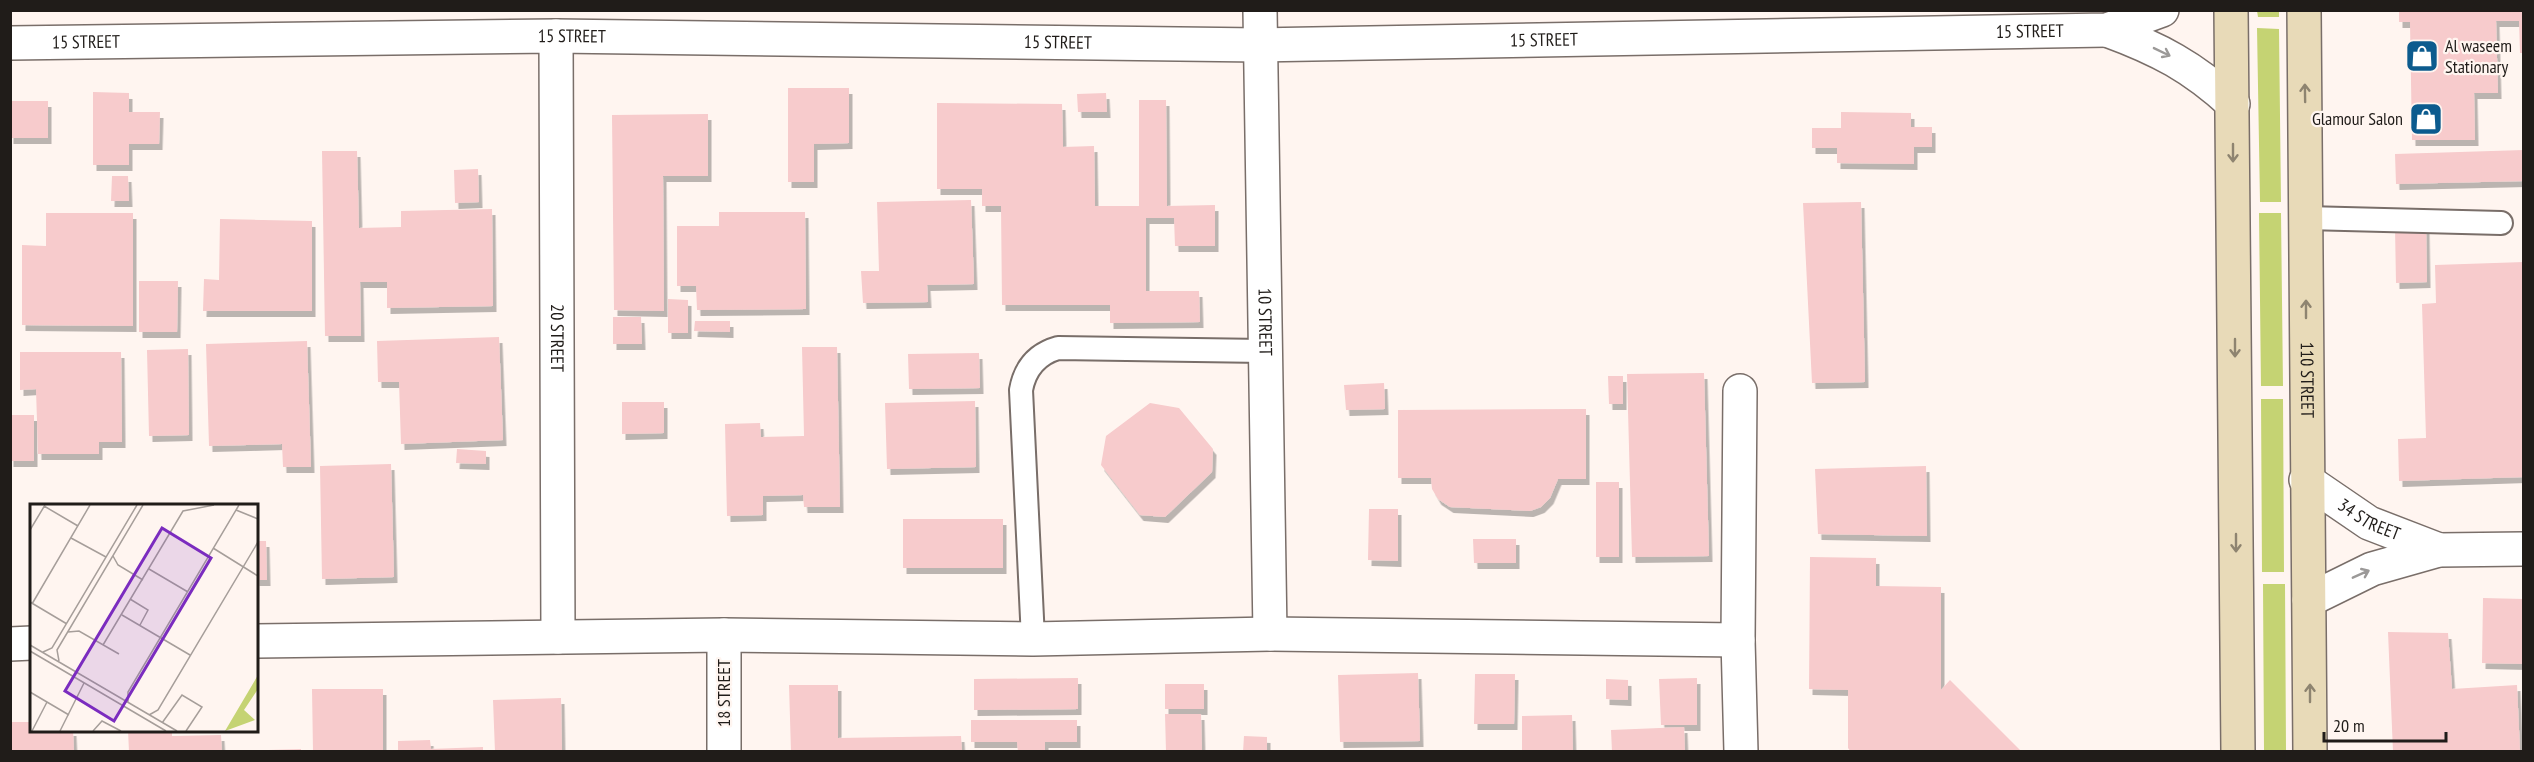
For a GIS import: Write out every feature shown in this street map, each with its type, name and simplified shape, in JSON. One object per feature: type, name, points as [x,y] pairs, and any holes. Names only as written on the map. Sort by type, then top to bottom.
[{"type":"main road","points":[[2231,10],[2238,752]]},
{"type":"main road","name":"110 STREET","points":[[2304,10],[2306,480],[2310,752]]},
{"type":"street","name":"10 STREET","points":[[1260,10],[1270,634]]},
{"type":"street","name":"15 STREET","points":[[10,44],[556,36],[1260,45],[2108,30],[2162,10]]},
{"type":"street","name":"15 STREET","points":[[2108,30],[2173,57],[2205,78],[2233,104]]},
{"type":"street","name":"20 STREET","points":[[556,36],[558,637]]},
{"type":"street","points":[[1740,391],[1738,640],[1741,752]]},
{"type":"street","name":"34 STREET","points":[[2306,480],[2369,523],[2439,550]]},
{"type":"street","name":"34 STREET","points":[[2309,600],[2372,569],[2439,550],[2523,549]]},
{"type":"street","points":[[258,641],[724,635],[1033,639],[1270,634],[1738,640]]},
{"type":"street","name":"18 STREET","points":[[724,635],[724,752]]},
{"type":"street","points":[[10,644],[30,643]]},
{"type":"lane","points":[[2306,218],[2501,223]]},
{"type":"lane","points":[[1033,639],[1021,390],[1029,367],[1042,355],[1058,348],[1264,351]]},
{"type":"green space","points":[[2257,11],[2279,11],[2279,17],[2258,17]]},
{"type":"green space","points":[[2257,28],[2279,29],[2281,202],[2260,202]]},
{"type":"green space","points":[[2259,213],[2281,213],[2283,386],[2261,386]]},
{"type":"green space","points":[[2261,399],[2283,399],[2284,572],[2262,572]]},
{"type":"green space","points":[[2263,584],[2285,584],[2286,751],[2264,751]]},
{"type":"building","points":[[2399,10],[2524,10],[2524,53],[2520,53],[2519,21],[2496,21],[2498,93],[2474,93],[2475,140],[2412,140],[2410,22],[2399,22]]},
{"type":"building","points":[[788,88],[849,88],[849,143],[814,144],[814,182],[788,182]]},
{"type":"building","points":[[93,92],[129,93],[129,112],[160,112],[159,144],[129,144],[129,165],[93,165]]},
{"type":"building","points":[[1106,93],[1107,112],[1078,112],[1077,94]]},
{"type":"building","points":[[1139,100],[1166,100],[1167,206],[1215,205],[1215,246],[1175,246],[1174,218],[1146,218],[1146,291],[1199,291],[1200,322],[1110,323],[1110,305],[1002,305],[1001,206],[982,206],[982,189],[937,189],[937,103],[1062,104],[1063,147],[1094,146],[1095,206],[1139,206]]},
{"type":"building","points":[[10,101],[48,101],[48,138],[10,138]]},
{"type":"building","points":[[1841,112],[1911,113],[1911,127],[1932,127],[1932,147],[1914,147],[1914,164],[1837,163],[1837,148],[1812,148],[1812,128],[1841,128]]},
{"type":"building","points":[[708,114],[708,176],[663,176],[664,311],[614,310],[612,115]]},
{"type":"building","points":[[2524,150],[2524,181],[2396,184],[2395,154]]},
{"type":"building","points":[[322,151],[357,151],[359,228],[401,227],[401,211],[492,209],[493,306],[387,308],[387,282],[360,282],[361,336],[325,336]]},
{"type":"building","points":[[478,169],[479,202],[455,203],[454,170]]},
{"type":"building","points":[[112,176],[128,176],[129,201],[111,201]]},
{"type":"building","points":[[971,200],[974,284],[927,285],[928,302],[863,303],[861,271],[879,271],[877,202]]},
{"type":"building","points":[[1861,202],[1865,382],[1812,383],[1803,203]]},
{"type":"building","points":[[719,212],[805,212],[806,309],[697,310],[696,286],[677,286],[677,226],[719,226]]},
{"type":"building","points":[[46,213],[133,213],[133,326],[22,325],[22,245],[46,246]]},
{"type":"building","points":[[220,219],[312,221],[312,311],[203,311],[204,279],[219,280]]},
{"type":"building","points":[[2426,226],[2427,282],[2396,283],[2395,227]]},
{"type":"building","points":[[2524,262],[2524,477],[2399,481],[2398,439],[2426,438],[2422,304],[2436,303],[2435,265]]},
{"type":"building","points":[[139,281],[178,281],[177,332],[139,332]]},
{"type":"building","points":[[668,299],[688,300],[688,333],[668,333]]},
{"type":"building","points":[[613,317],[641,317],[642,344],[613,344]]},
{"type":"building","points":[[695,321],[730,321],[730,332],[694,331]]},
{"type":"building","points":[[499,337],[503,440],[401,444],[399,382],[378,382],[377,341]]},
{"type":"building","points":[[307,341],[311,467],[283,467],[282,444],[209,446],[206,344]]},
{"type":"building","points":[[802,347],[837,347],[840,507],[804,507],[803,495],[763,496],[763,515],[727,516],[725,424],[760,423],[761,437],[804,436]]},
{"type":"building","points":[[188,349],[189,435],[149,436],[147,350]]},
{"type":"building","points":[[20,352],[121,352],[122,442],[99,442],[99,454],[38,454],[36,389],[20,390]]},
{"type":"building","points":[[979,353],[980,388],[909,389],[908,354]]},
{"type":"building","points":[[1704,373],[1709,556],[1632,557],[1627,374]]},
{"type":"building","points":[[1608,376],[1623,376],[1623,404],[1609,404]]},
{"type":"building","points":[[1384,383],[1385,409],[1346,410],[1344,385]]},
{"type":"building","points":[[975,401],[976,467],[887,469],[885,403]]},
{"type":"building","points":[[622,402],[664,402],[664,433],[622,434]]},
{"type":"building","points":[[1150,403],[1179,408],[1213,449],[1212,472],[1165,517],[1140,515],[1101,465],[1106,436]]},
{"type":"building","points":[[1586,409],[1586,479],[1558,479],[1550,498],[1541,507],[1530,511],[1450,507],[1438,499],[1432,489],[1431,478],[1398,478],[1398,410]]},
{"type":"building","points":[[10,415],[34,415],[34,461],[10,461]]},
{"type":"building","points":[[457,449],[486,451],[486,464],[456,463]]},
{"type":"building","points":[[391,464],[394,577],[322,579],[320,466]]},
{"type":"building","points":[[1926,466],[1927,536],[1818,534],[1815,469]]},
{"type":"building","points":[[1596,482],[1619,482],[1619,557],[1596,557]]},
{"type":"building","points":[[1369,509],[1398,509],[1398,561],[1368,560]]},
{"type":"building","points":[[903,519],[1003,519],[1003,568],[903,568]]},
{"type":"building","points":[[1473,539],[1516,539],[1516,563],[1474,563]]},
{"type":"building","points":[[258,541],[266,541],[267,580],[258,580]]},
{"type":"building","points":[[1810,557],[1876,558],[1876,586],[1941,587],[1941,690],[1950,680],[2022,752],[1851,752],[1848,748],[1848,690],[1809,689]]},
{"type":"building","points":[[2483,598],[2524,599],[2524,664],[2482,663]]},
{"type":"building","points":[[2388,632],[2448,633],[2452,689],[2517,685],[2520,752],[2393,752]]},
{"type":"building","points":[[1418,673],[1420,741],[1340,742],[1338,675]]},
{"type":"building","points":[[1475,674],[1515,674],[1514,724],[1474,724]]},
{"type":"building","points":[[1078,678],[1078,709],[974,710],[974,679]]},
{"type":"building","points":[[1697,678],[1697,725],[1661,725],[1659,679]]},
{"type":"building","points":[[1606,679],[1628,680],[1628,700],[1606,699]]},
{"type":"building","points":[[1165,684],[1204,684],[1204,709],[1165,709]]},
{"type":"building","points":[[789,685],[838,685],[838,738],[961,736],[962,752],[791,752]]},
{"type":"building","points":[[312,689],[383,689],[383,752],[313,752]]},
{"type":"building","points":[[561,698],[562,752],[495,752],[493,700]]},
{"type":"building","points":[[1165,714],[1201,714],[1202,752],[1166,752]]},
{"type":"building","points":[[1572,715],[1573,752],[1522,752],[1522,716]]},
{"type":"building","points":[[971,720],[1077,720],[1077,742],[1045,742],[1045,752],[1018,752],[1017,742],[971,742]]},
{"type":"building","points":[[10,722],[30,722],[30,732],[73,732],[74,752],[10,752]]},
{"type":"building","points":[[1684,727],[1685,752],[1612,752],[1611,730]]},
{"type":"building","points":[[128,732],[172,732],[172,736],[221,735],[222,752],[129,752]]},
{"type":"building","points":[[1244,736],[1267,737],[1267,752],[1243,752]]},
{"type":"building","points":[[430,740],[431,749],[483,747],[483,752],[398,752],[398,741]]},
{"type":"building","points":[[301,749],[301,752],[268,752],[268,750]]},
{"type":"place","name":"Al waseem Stationary","points":[[2422,56]]},
{"type":"place","name":"Glamour Salon","points":[[2426,119]]}]
